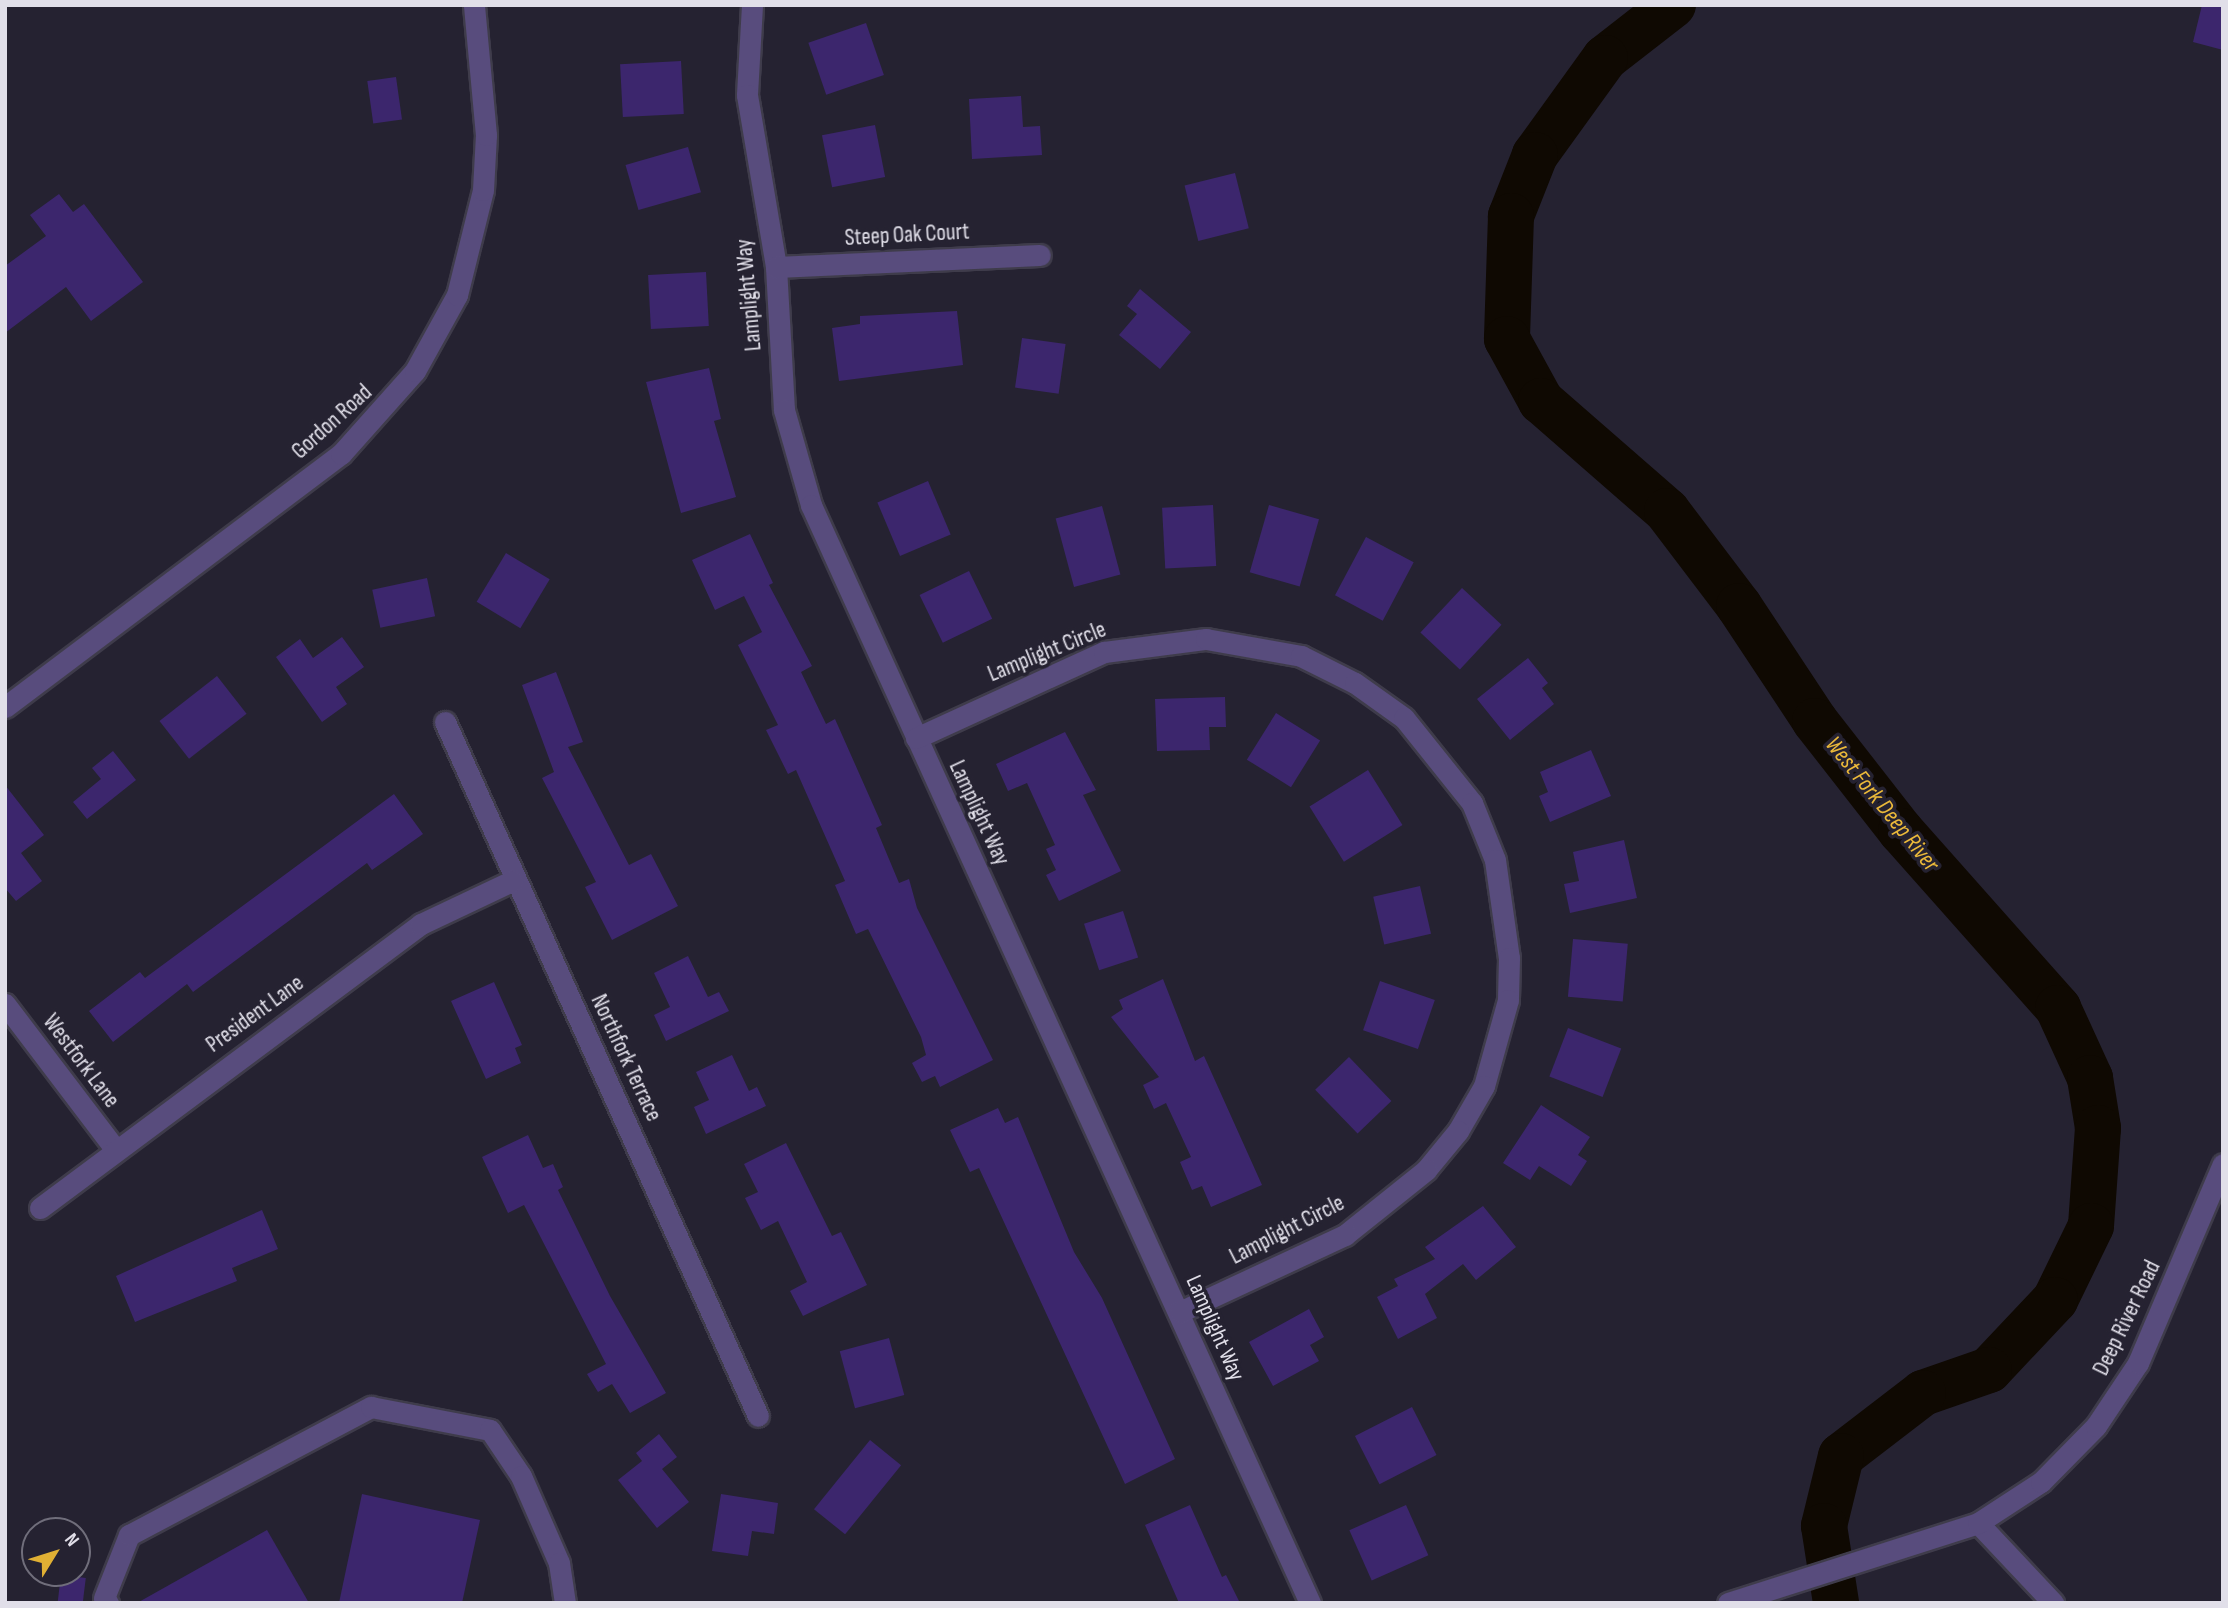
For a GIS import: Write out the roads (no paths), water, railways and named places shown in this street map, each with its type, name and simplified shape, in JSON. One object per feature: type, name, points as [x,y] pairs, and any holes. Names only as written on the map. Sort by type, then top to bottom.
[{"type":"street","name":"Gordon Road","points":[[5,707],[341,454],[415,370],[457,295],[482,190],[486,135],[474,5]]},
{"type":"street","name":"Lamplight Way","points":[[752,5],[747,95],[776,267],[784,410],[796,460],[829,548],[1180,1312],[1310,1603]]},
{"type":"street","name":"Steep Oak Court","points":[[776,267],[1040,256]]},
{"type":"street","name":"Lamplight Circle","points":[[916,738],[1104,652],[1206,639],[1301,656],[1355,683],[1404,719],[1472,803],[1495,860],[1509,957],[1508,1000],[1497,1045],[1465,1120],[1426,1170],[1345,1235],[1180,1312]]},
{"type":"street","name":"Northfork Terrace","points":[[444,722],[512,881],[689,1255],[758,1416]]},
{"type":"street","name":"President Lane","points":[[40,1208],[115,1149],[421,924],[512,881]]},
{"type":"street","name":"Westfork Lane","points":[[5,1004],[115,1149]]},
{"type":"street","name":"Deep River Road","points":[[1728,1603],[1907,1549],[1978,1523],[2065,1460],[2120,1392],[2168,1300],[2223,1164]]},
{"type":"street","points":[[108,1603],[104,1598],[130,1535],[371,1407],[490,1430],[521,1476],[559,1563],[565,1603]]},
{"type":"street","points":[[1978,1523],[2053,1603]]},
{"type":"waterway","name":"West Fork Deep River","points":[[1673,5],[1605,58],[1535,155],[1511,216],[1507,339],[1541,401],[1667,511],[1739,606],[1815,721],[1901,831],[2058,1008],[2090,1078],[2098,1128],[2091,1226],[2055,1300],[1989,1370],[1923,1393],[1841,1456],[1824,1526],[1836,1603]]}]
